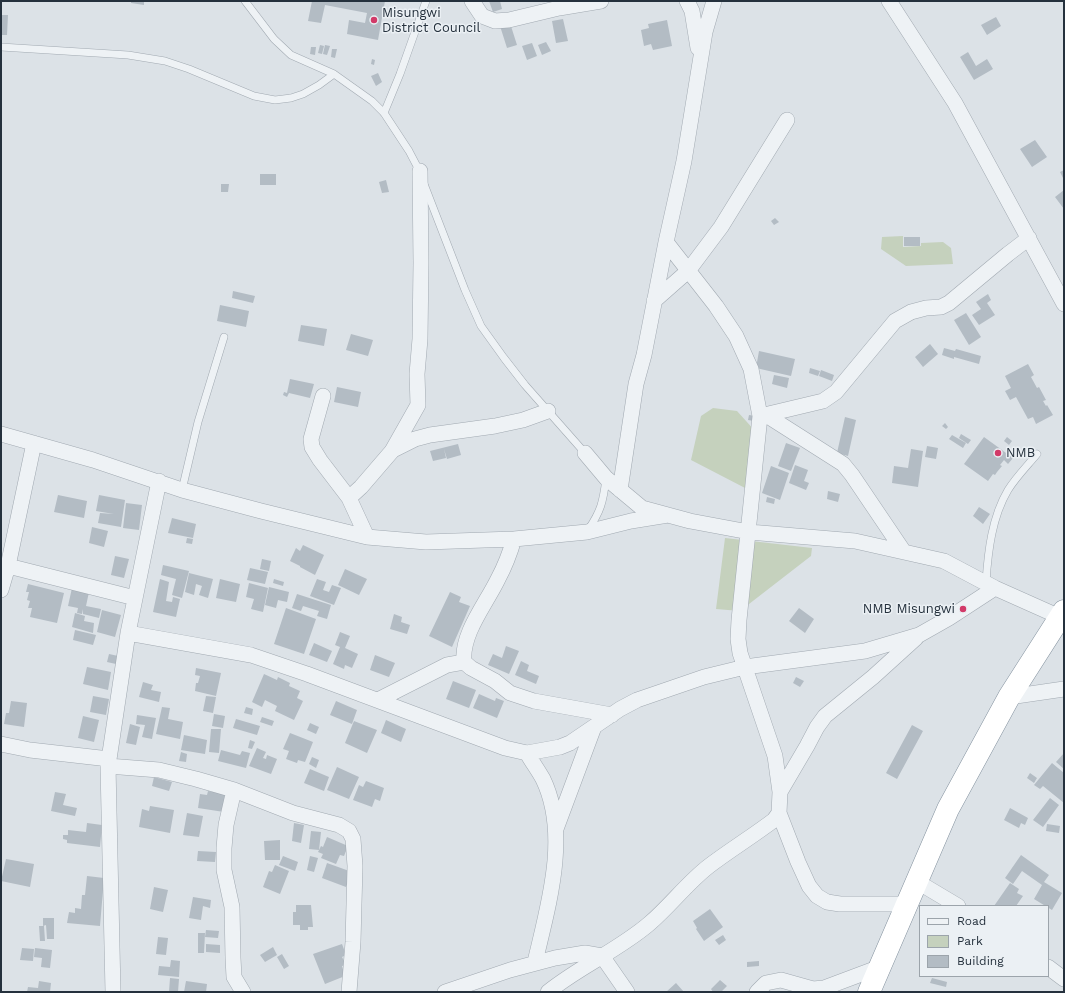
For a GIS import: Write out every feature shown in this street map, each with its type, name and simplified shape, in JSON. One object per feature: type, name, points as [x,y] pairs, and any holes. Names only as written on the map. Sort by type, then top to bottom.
[{"type":"highway","points":[[870,992],[916,881],[948,810],[1009,697],[1062,614]]},
{"type":"street","points":[[472,1],[482,16],[494,21],[509,20],[559,8],[601,1]]},
{"type":"street","points":[[687,1],[692,11],[701,61]]},
{"type":"street","points":[[620,490],[636,384],[644,355],[666,242],[684,161],[705,32],[714,1]]},
{"type":"street","points":[[890,1],[955,103],[1030,238],[1064,304]]},
{"type":"street","points":[[654,301],[688,271],[721,227],[787,120]]},
{"type":"street","points":[[349,498],[392,450],[418,406],[417,374],[420,339],[421,263],[420,172]]},
{"type":"street","points":[[763,415],[823,401],[836,392],[895,321],[911,312],[926,308],[941,307],[949,303],[1008,254],[1030,238]]},
{"type":"street","points":[[666,242],[716,306],[736,336],[751,368],[763,415],[738,639],[740,653],[774,756],[780,792],[779,813],[798,862],[809,886],[817,896],[827,902],[840,904],[907,904]]},
{"type":"street","points":[[323,396],[311,438],[312,447],[349,498],[368,537]]},
{"type":"street","points":[[392,450],[414,439],[430,435],[477,430],[502,425],[523,420],[548,411]]},
{"type":"street","points":[[763,415],[843,464],[852,474],[904,552]]},
{"type":"street","points":[[1,434],[159,481],[182,490],[368,537],[426,542],[514,539],[587,532],[668,515]]},
{"type":"street","points":[[1,590],[8,566],[34,443]]},
{"type":"street","points":[[585,453],[606,478],[642,508],[690,521],[749,532],[854,541],[944,561],[990,585],[1062,614]]},
{"type":"street","points":[[113,992],[108,762],[128,633],[159,481]]},
{"type":"street","points":[[514,539],[508,559],[498,580],[466,638],[463,656],[464,662],[495,681],[510,693],[534,701],[612,715]]},
{"type":"street","points":[[8,566],[135,598]]},
{"type":"street","points":[[780,792],[817,727],[825,716],[873,677],[919,635],[949,618],[990,585]]},
{"type":"street","points":[[128,633],[251,655],[378,700],[505,748],[527,753],[545,751],[570,743],[620,709],[637,700],[704,677],[745,667],[865,651],[919,635]]},
{"type":"street","points":[[378,700],[447,665],[464,662]]},
{"type":"street","points":[[1009,697],[1064,689]]},
{"type":"street","points":[[555,830],[594,727]]},
{"type":"street","points":[[1,744],[30,750],[159,770],[196,779],[234,790],[293,813],[339,825],[349,831],[352,835],[354,843],[355,866],[353,942],[349,992]]},
{"type":"street","points":[[527,753],[543,780],[551,804],[555,830],[556,860],[549,901],[535,962]]},
{"type":"street","points":[[234,790],[226,825],[224,870],[232,907],[234,977],[243,992]]},
{"type":"street","points":[[548,992],[649,924],[685,887],[709,866],[774,820],[779,813]]},
{"type":"street","points":[[916,881],[956,905]]},
{"type":"street","points":[[445,992],[535,962],[570,954],[585,953],[602,956],[627,992]]},
{"type":"street","points":[[757,992],[766,983],[781,980],[813,989],[824,988],[880,967]]},
{"type":"street","points":[[1049,968],[1064,979]]},
{"type":"lane","points":[[245,1],[274,39],[290,55],[334,74],[372,101],[384,113],[409,151],[420,172],[464,290],[481,326],[504,358],[585,453]]},
{"type":"lane","points":[[384,113],[400,74],[426,1]]},
{"type":"lane","points":[[1,47],[128,55],[165,61],[189,69],[254,96],[275,100],[291,98],[303,94],[334,74]]},
{"type":"lane","points":[[182,490],[198,422],[224,337]]},
{"type":"lane","points":[[990,585],[987,562],[998,508],[1009,489],[1038,454]]},
{"type":"lane","points":[[587,532],[598,515],[604,500],[606,478]]},
{"type":"green space","points":[[903,236],[903,247],[921,246],[921,243],[943,242],[951,248],[953,264],[906,266],[881,249],[882,237]]},
{"type":"green space","points":[[713,408],[737,411],[756,432],[747,489],[691,460],[701,416]]},
{"type":"green space","points":[[725,538],[812,548],[811,556],[740,611],[716,609]]},
{"type":"building","points":[[131,1],[144,1],[144,5],[131,3]]},
{"type":"building","name":"Misungwi District Council","points":[[312,1],[385,1],[378,40],[347,34],[349,20],[365,23],[367,13],[325,5],[321,23],[308,21]]},
{"type":"building","points":[[489,1],[500,1],[502,9],[493,12]]},
{"type":"building","points":[[1,15],[8,15],[7,35],[1,35]]},
{"type":"building","points":[[996,17],[1001,26],[987,35],[981,25]]},
{"type":"building","points":[[563,19],[568,41],[556,43],[552,21]]},
{"type":"building","points":[[667,20],[672,46],[653,50],[651,44],[644,46],[641,30],[649,28],[648,24]]},
{"type":"building","points":[[510,23],[517,45],[507,48],[500,26]]},
{"type":"building","points":[[546,42],[551,51],[542,55],[538,45]]},
{"type":"building","points":[[532,43],[537,56],[527,60],[522,46]]},
{"type":"building","points":[[320,45],[324,46],[322,54],[318,53]]},
{"type":"building","points":[[325,45],[330,46],[327,55],[323,54]]},
{"type":"building","points":[[311,47],[316,47],[315,55],[310,54]]},
{"type":"building","points":[[332,49],[337,49],[335,58],[331,57]]},
{"type":"building","points":[[968,52],[976,66],[987,59],[993,69],[974,80],[960,57]]},
{"type":"building","points":[[372,59],[375,60],[374,65],[371,64]]},
{"type":"building","points":[[378,73],[382,82],[376,86],[371,76]]},
{"type":"building","points":[[1035,140],[1047,157],[1032,167],[1020,149]]},
{"type":"building","points":[[1064,170],[1064,180],[1060,172]]},
{"type":"building","points":[[260,174],[276,174],[276,185],[260,185]]},
{"type":"building","points":[[386,180],[389,192],[382,193],[379,182]]},
{"type":"building","points":[[221,184],[229,184],[228,192],[221,192]]},
{"type":"building","points":[[1064,190],[1064,209],[1055,197]]},
{"type":"building","points":[[775,218],[779,222],[774,225],[771,221]]},
{"type":"building","points":[[904,237],[920,237],[920,246],[904,246]]},
{"type":"building","points":[[233,291],[255,296],[253,303],[232,298]]},
{"type":"building","points":[[988,294],[991,300],[987,303],[995,315],[979,325],[972,315],[981,309],[976,302]]},
{"type":"building","points":[[220,305],[249,311],[246,327],[217,321]]},
{"type":"building","points":[[966,313],[981,337],[969,345],[954,320]]},
{"type":"building","points":[[301,325],[327,329],[324,346],[298,341]]},
{"type":"building","points":[[351,334],[373,340],[368,356],[346,350]]},
{"type":"building","points":[[930,344],[938,354],[923,367],[915,357]]},
{"type":"building","points":[[944,348],[955,351],[956,349],[981,356],[979,364],[942,355]]},
{"type":"building","points":[[759,351],[795,359],[791,376],[756,368]]},
{"type":"building","points":[[1028,364],[1034,375],[1031,377],[1037,388],[1039,387],[1046,400],[1043,401],[1053,415],[1036,424],[1033,417],[1028,419],[1016,397],[1010,400],[1005,391],[1011,388],[1005,376]]},
{"type":"building","points":[[810,368],[820,371],[818,376],[809,373]]},
{"type":"building","points":[[821,370],[834,375],[832,381],[819,376]]},
{"type":"building","points":[[774,375],[789,378],[787,388],[772,384]]},
{"type":"building","points":[[290,379],[314,384],[310,398],[289,393],[287,397],[283,395],[284,392],[287,393]]},
{"type":"building","points":[[337,387],[361,392],[358,407],[334,402]]},
{"type":"building","points":[[749,415],[755,416],[754,421],[748,420]]},
{"type":"building","points":[[845,417],[856,420],[848,456],[837,453]]},
{"type":"building","points":[[945,423],[948,427],[946,429],[942,426]]},
{"type":"building","points":[[961,434],[971,440],[968,444],[959,438]]},
{"type":"building","points":[[952,435],[966,443],[963,448],[949,439]]},
{"type":"building","points":[[984,437],[1013,458],[1008,464],[1004,460],[1000,465],[1002,466],[988,481],[964,464]]},
{"type":"building","points":[[1007,437],[1012,441],[1009,445],[1004,441]]},
{"type":"building","points":[[786,443],[800,448],[791,471],[778,466]]},
{"type":"building","points":[[458,444],[461,455],[447,459],[444,449],[446,458],[433,461],[430,451]]},
{"type":"building","points":[[927,446],[938,448],[936,459],[925,457]]},
{"type":"building","points":[[911,449],[923,451],[918,487],[892,483],[894,466],[908,468]]},
{"type":"building","points":[[795,465],[808,470],[804,481],[809,483],[806,490],[789,483]]},
{"type":"building","points":[[771,466],[789,473],[780,500],[762,493]]},
{"type":"building","points":[[828,491],[840,494],[838,502],[827,499]]},
{"type":"building","points":[[58,495],[87,501],[84,518],[54,512]]},
{"type":"building","points":[[99,495],[125,500],[121,527],[98,523],[100,513],[114,514],[96,511]]},
{"type":"building","points":[[767,497],[775,499],[774,504],[766,502]]},
{"type":"building","points":[[126,503],[142,505],[139,530],[123,528]]},
{"type":"building","points":[[979,507],[990,514],[983,524],[973,516]]},
{"type":"building","points":[[172,518],[196,524],[193,538],[168,533]]},
{"type":"building","points":[[92,527],[108,531],[104,547],[89,543]]},
{"type":"building","points":[[187,538],[193,539],[192,544],[186,543]]},
{"type":"building","points":[[303,545],[324,555],[315,575],[290,561],[296,548],[300,551]]},
{"type":"building","points":[[115,556],[129,559],[124,578],[111,575]]},
{"type":"building","points":[[262,559],[271,561],[269,571],[260,569]]},
{"type":"building","points":[[163,565],[189,571],[182,598],[172,595],[176,579],[161,575]]},
{"type":"building","points":[[250,568],[268,572],[265,584],[247,580]]},
{"type":"building","points":[[345,569],[367,579],[359,595],[338,585]]},
{"type":"building","points":[[189,573],[213,579],[208,598],[199,595],[202,586],[196,584],[194,595],[185,592]]},
{"type":"building","points":[[160,579],[169,582],[166,601],[172,602],[173,597],[180,599],[176,617],[153,612]]},
{"type":"building","points":[[220,579],[240,584],[236,602],[216,598]]},
{"type":"building","points":[[274,579],[284,582],[283,586],[273,583]]},
{"type":"building","points":[[317,579],[326,582],[323,590],[329,592],[332,585],[341,588],[334,605],[310,596]]},
{"type":"building","points":[[249,583],[268,588],[263,612],[251,609],[254,599],[246,597]]},
{"type":"building","points":[[28,584],[64,593],[57,623],[30,617],[32,608],[28,608],[30,601],[27,600],[29,592],[26,592]]},
{"type":"building","points":[[269,587],[289,592],[287,602],[278,600],[276,608],[265,605]]},
{"type":"building","points":[[72,588],[89,592],[86,606],[101,609],[99,618],[83,614],[83,609],[82,614],[77,613],[78,608],[68,606]]},
{"type":"building","points":[[450,592],[461,597],[459,602],[470,606],[452,647],[429,636]]},
{"type":"building","points":[[297,594],[331,605],[327,619],[317,616],[319,611],[303,606],[301,611],[292,608]]},
{"type":"building","points":[[286,608],[316,619],[304,654],[274,644]]},
{"type":"building","points":[[799,608],[814,619],[805,633],[789,621]]},
{"type":"building","points":[[102,610],[121,615],[115,637],[97,632]]},
{"type":"building","points":[[75,613],[85,616],[84,621],[94,623],[93,633],[72,627]]},
{"type":"building","points":[[394,614],[402,617],[401,622],[410,625],[407,634],[390,629]]},
{"type":"building","points":[[75,630],[96,635],[93,645],[73,640]]},
{"type":"building","points":[[340,632],[350,636],[345,648],[358,654],[352,668],[345,665],[344,669],[333,664],[340,647],[335,645]]},
{"type":"building","points":[[314,643],[332,651],[327,662],[309,655]]},
{"type":"building","points":[[506,646],[519,651],[509,674],[488,665],[493,654],[502,658]]},
{"type":"building","points":[[109,654],[118,656],[116,664],[107,662]]},
{"type":"building","points":[[375,655],[395,663],[389,677],[370,670]]},
{"type":"building","points":[[521,661],[529,665],[527,671],[539,676],[536,684],[515,675]]},
{"type":"building","points":[[87,667],[111,672],[108,690],[83,684]]},
{"type":"building","points":[[196,668],[221,673],[216,696],[195,691],[196,683],[198,683],[200,676],[195,675]]},
{"type":"building","points":[[264,674],[277,680],[278,677],[290,683],[289,686],[300,691],[297,698],[303,701],[294,720],[275,711],[277,706],[265,700],[262,707],[252,702]]},
{"type":"building","points":[[796,677],[804,681],[800,687],[793,683]]},
{"type":"building","points":[[453,681],[476,690],[469,708],[446,699]]},
{"type":"building","points":[[143,682],[153,685],[151,690],[161,692],[159,702],[139,697]]},
{"type":"building","points":[[479,694],[495,701],[496,698],[504,701],[497,718],[473,708]]},
{"type":"building","points":[[93,696],[109,699],[106,715],[90,712]]},
{"type":"building","points":[[206,696],[216,697],[213,713],[203,711]]},
{"type":"building","points":[[11,701],[27,703],[24,727],[4,724],[6,713],[9,713]]},
{"type":"building","points":[[336,701],[357,710],[352,724],[330,715]]},
{"type":"building","points":[[162,707],[170,708],[168,719],[183,722],[180,739],[156,734]]},
{"type":"building","points":[[246,707],[253,709],[252,715],[244,713]]},
{"type":"building","points":[[214,714],[225,716],[223,728],[212,726]]},
{"type":"building","points":[[137,715],[156,718],[152,739],[142,737],[145,725],[136,724]]},
{"type":"building","points":[[83,716],[99,720],[94,742],[78,738]]},
{"type":"building","points":[[262,717],[274,721],[272,726],[260,722]]},
{"type":"building","points":[[236,719],[260,726],[257,735],[233,728]]},
{"type":"building","points":[[386,720],[406,729],[401,742],[381,733]]},
{"type":"building","points":[[354,721],[377,730],[367,753],[345,743]]},
{"type":"building","points":[[310,723],[319,727],[316,734],[307,730]]},
{"type":"building","points":[[130,724],[140,727],[136,745],[126,743]]},
{"type":"building","points":[[912,725],[923,731],[897,779],[886,773]]},
{"type":"building","points":[[211,729],[221,729],[219,753],[209,752]]},
{"type":"building","points":[[290,733],[313,742],[305,762],[298,760],[297,763],[286,759],[289,751],[283,749]]},
{"type":"building","points":[[184,735],[207,740],[205,754],[181,750]]},
{"type":"building","points":[[250,740],[255,742],[252,749],[248,748]]},
{"type":"building","points":[[257,748],[266,752],[263,758],[266,759],[267,755],[277,759],[271,774],[249,766]]},
{"type":"building","points":[[221,750],[240,755],[242,751],[250,753],[246,768],[218,761]]},
{"type":"building","points":[[181,752],[187,754],[186,762],[179,761]]},
{"type":"building","points":[[1064,753],[1064,769],[1056,762]]},
{"type":"building","points":[[312,757],[319,760],[316,768],[309,764]]},
{"type":"building","points":[[1052,763],[1064,773],[1064,803],[1043,786],[1040,789],[1034,785]]},
{"type":"building","points":[[337,767],[359,777],[349,799],[327,790]]},
{"type":"building","points":[[310,769],[329,777],[324,791],[304,783]]},
{"type":"building","points":[[1030,773],[1037,778],[1034,783],[1027,778]]},
{"type":"building","points":[[154,777],[172,782],[169,791],[152,786]]},
{"type":"building","points":[[366,781],[384,788],[380,801],[375,799],[372,807],[353,800],[359,785],[363,787]]},
{"type":"building","points":[[208,791],[226,794],[224,812],[198,808],[200,794],[207,795]]},
{"type":"building","points":[[55,792],[66,794],[63,805],[77,808],[75,816],[51,811]]},
{"type":"building","points":[[1050,798],[1059,805],[1043,827],[1033,820]]},
{"type":"building","points":[[150,806],[174,810],[170,833],[139,827],[142,809],[149,811]]},
{"type":"building","points":[[1010,808],[1028,818],[1025,825],[1021,823],[1019,828],[1004,820]]},
{"type":"building","points":[[187,813],[203,816],[199,837],[183,835]]},
{"type":"building","points":[[87,823],[102,825],[100,847],[67,843],[67,840],[63,839],[63,835],[68,835],[68,830],[86,832]]},
{"type":"building","points":[[294,823],[304,825],[301,843],[292,841]]},
{"type":"building","points":[[1047,824],[1060,826],[1059,833],[1046,831]]},
{"type":"building","points":[[311,831],[321,832],[319,850],[309,849]]},
{"type":"building","points":[[327,837],[348,846],[344,856],[340,855],[336,864],[321,858],[323,854],[318,852],[321,846],[323,847]]},
{"type":"building","points":[[280,840],[280,860],[265,860],[264,841]]},
{"type":"building","points":[[198,851],[216,852],[215,862],[197,861]]},
{"type":"building","points":[[1021,855],[1049,875],[1044,882],[1062,893],[1052,910],[1049,908],[1049,905],[1044,905],[1034,899],[1042,885],[1022,871],[1013,884],[1005,878]]},
{"type":"building","points":[[283,856],[298,862],[295,871],[279,865]]},
{"type":"building","points":[[310,856],[318,858],[314,872],[307,870]]},
{"type":"building","points":[[6,859],[34,864],[30,887],[1,881]]},
{"type":"building","points":[[327,863],[352,872],[346,887],[322,878]]},
{"type":"building","points":[[275,865],[289,871],[280,894],[263,887],[269,871],[272,872]]},
{"type":"building","points":[[87,876],[104,878],[100,926],[67,923],[69,912],[75,913],[75,908],[81,909],[82,895],[85,895]]},
{"type":"building","points":[[1010,883],[1019,889],[1017,893],[1023,896],[1017,905],[995,905]]},
{"type":"building","points":[[154,887],[168,890],[163,912],[150,909]]},
{"type":"building","points":[[193,897],[211,900],[210,908],[203,906],[201,920],[189,918]]},
{"type":"building","points":[[296,905],[311,905],[313,927],[308,927],[308,930],[300,930],[300,925],[293,925],[293,912],[296,912]]},
{"type":"building","points":[[710,909],[723,927],[704,941],[696,929],[697,928],[693,921]]},
{"type":"building","points":[[43,918],[54,918],[54,939],[47,939],[46,925],[43,926]]},
{"type":"building","points":[[39,926],[44,926],[45,941],[40,941]]},
{"type":"building","points":[[206,930],[219,931],[218,938],[205,937]]},
{"type":"building","points":[[198,933],[205,933],[204,953],[198,953]]},
{"type":"building","points":[[723,935],[726,940],[719,945],[715,940]]},
{"type":"building","points":[[158,937],[168,938],[166,955],[156,954]]},
{"type":"building","points":[[206,944],[220,945],[220,953],[206,952]]},
{"type":"building","points":[[342,944],[346,955],[342,957],[346,965],[342,966],[345,976],[325,984],[313,954]]},
{"type":"building","points":[[273,947],[277,955],[265,962],[260,955]]},
{"type":"building","points":[[22,948],[34,949],[33,961],[20,960]]},
{"type":"building","points":[[35,948],[52,950],[50,968],[41,967],[42,958],[34,957]]},
{"type":"building","points":[[282,954],[289,966],[284,969],[277,957]]},
{"type":"building","points":[[171,960],[180,961],[179,977],[158,975],[159,966],[170,967]]},
{"type":"building","points":[[759,961],[759,966],[747,967],[747,962]]},
{"type":"building","points":[[170,978],[179,979],[178,992],[169,992]]},
{"type":"building","points":[[932,978],[947,982],[946,987],[930,983]]},
{"type":"building","points":[[720,980],[727,986],[721,992],[713,992],[711,989]]},
{"type":"building","points":[[39,981],[51,983],[50,992],[27,992],[28,987],[38,988]]},
{"type":"building","points":[[186,981],[207,984],[206,992],[184,992]]},
{"type":"building","points":[[676,983],[684,992],[666,992]]},
{"type":"place","name":"Misungwi District Council","points":[[374,20]]},
{"type":"place","name":"NMB","points":[[998,453]]},
{"type":"place","name":"NMB Misungwi","points":[[963,609]]}]
